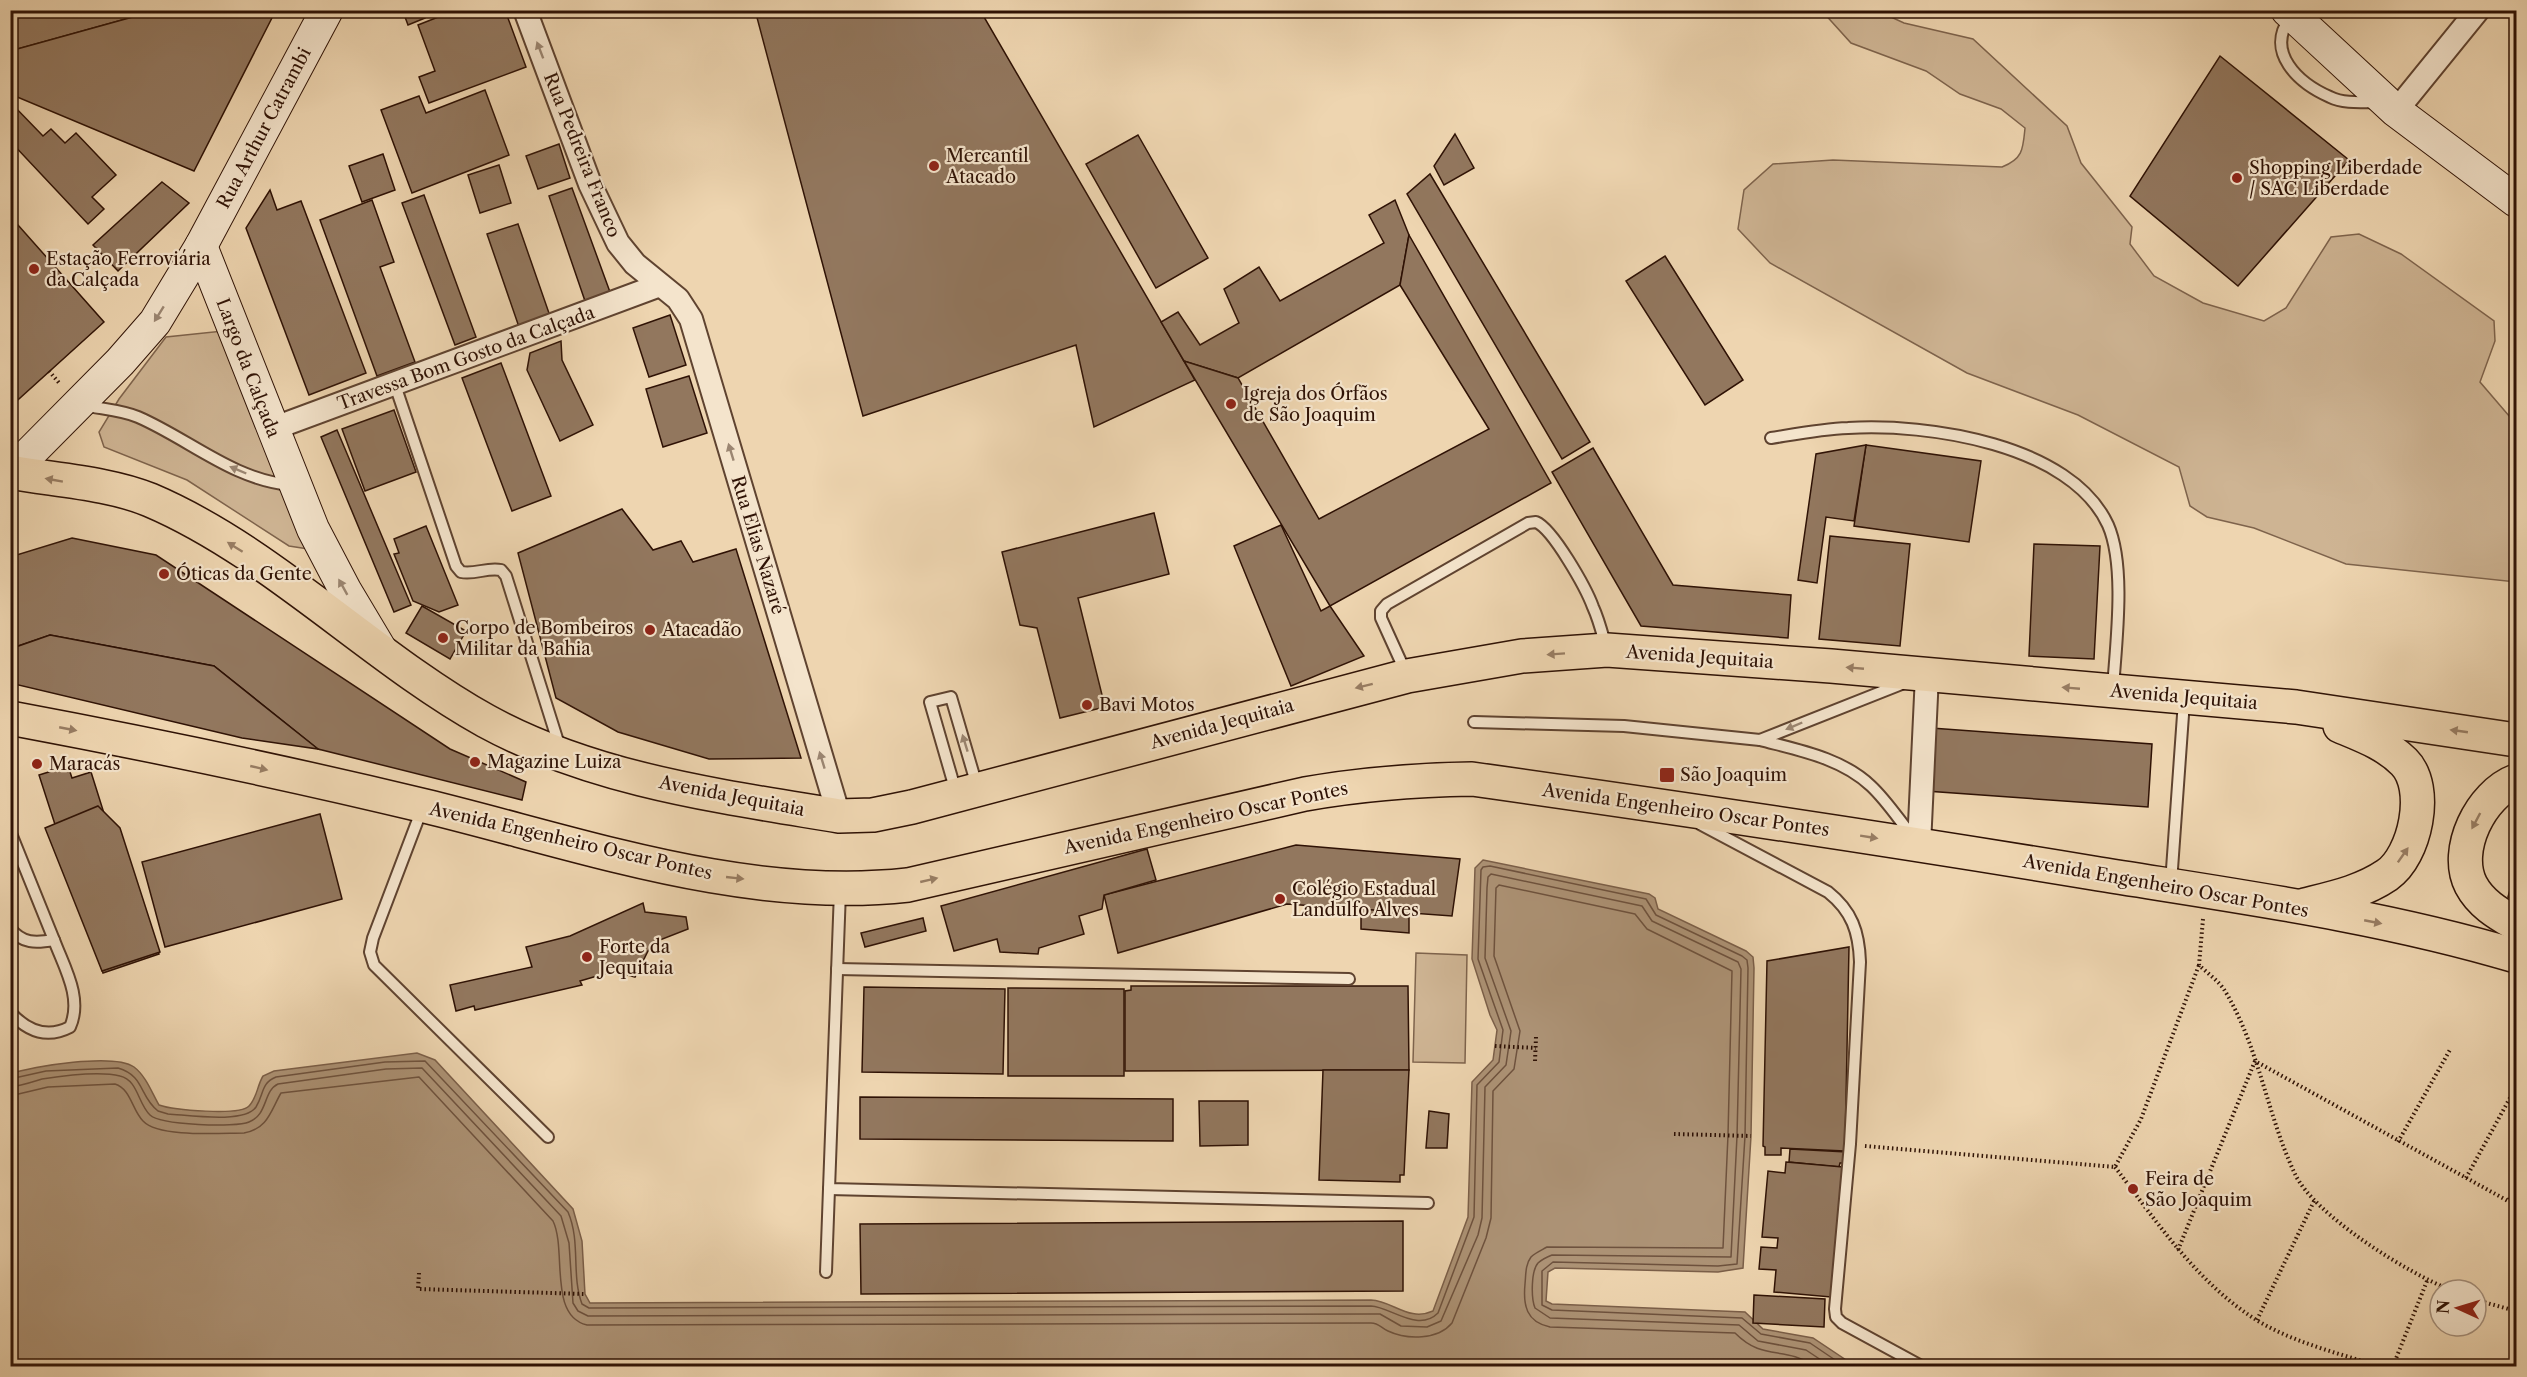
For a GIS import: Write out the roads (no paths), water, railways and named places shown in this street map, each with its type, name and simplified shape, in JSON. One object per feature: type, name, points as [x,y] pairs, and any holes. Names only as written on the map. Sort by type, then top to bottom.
[{"type":"main road","name":"Rua Arthur Catrambi","points":[[201,246],[327,10]]},
{"type":"main road","points":[[2290,13],[2391,106],[2514,195]]},
{"type":"main road","points":[[11,472],[155,322],[201,246]]},
{"type":"main road","name":"Largo da Calçada","points":[[201,246],[294,485],[345,590],[384,656]]},
{"type":"main road","name":"Avenida Jequitaia","points":[[11,472],[124,492],[166,508],[249,556],[384,656],[486,721],[561,754],[622,775],[839,816],[873,815],[967,792],[1407,676],[1522,656],[1607,650],[2296,707],[2517,740]]},
{"type":"main road","points":[[2296,707],[2379,742],[2406,764],[2418,792],[2414,829],[2408,851],[2389,874],[2357,891],[2297,907]]},
{"type":"main road","name":"Avenida Engenheiro Oscar Pontes","points":[[12,722],[236,763],[711,876],[840,888],[908,885],[1348,786],[1414,780],[1472,779],[1919,844],[2206,891],[2399,927],[2517,956]]},
{"type":"main road","points":[[2517,781],[2492,798],[2476,819],[2468,840],[2466,861],[2470,884],[2484,902],[2517,924]]},
{"type":"street","name":"Rua Pedreira Franco","points":[[525,10],[605,219],[618,243],[634,264],[660,285]]},
{"type":"street","points":[[2391,106],[2478,10]]},
{"type":"street","name":"Travessa Bom Gosto da Calçada","points":[[272,429],[660,285]]},
{"type":"street","name":"Rua Elias Nazaré","points":[[660,285],[678,299],[691,319],[839,816]]},
{"type":"street","points":[[1919,844],[1927,675]]},
{"type":"lane","points":[[395,385],[456,566],[461,572],[468,574],[494,569],[501,570],[506,576],[561,754]]},
{"type":"lane","points":[[78,404],[135,416],[240,471],[273,483],[294,485]]},
{"type":"lane","points":[[1771,438],[1848,428],[1906,430],[1968,437],[2019,452],[2057,470],[2088,495],[2108,525],[2118,562],[2113,691]]},
{"type":"lane","points":[[1407,676],[1381,618],[1381,611],[1387,604],[1528,523],[1542,525],[1583,585],[1593,606],[1607,650]]},
{"type":"lane","points":[[1761,740],[1850,703],[1927,675]]},
{"type":"lane","points":[[951,697],[967,792],[930,702],[951,697]]},
{"type":"lane","points":[[2170,885],[2184,698]]},
{"type":"lane","points":[[1474,722],[1624,726],[1761,740],[1814,754],[1837,764],[1870,785],[1919,844]]},
{"type":"lane","points":[[424,806],[373,938],[370,952],[374,965],[548,1137]]},
{"type":"lane","points":[[1671,808],[1828,892],[1842,904],[1853,920],[1859,940],[1860,962],[1850,1144],[1836,1317],[1921,1366]]},
{"type":"lane","points":[[10,831],[54,940],[76,1004],[75,1016],[70,1027],[50,1035],[36,1032],[10,1012]]},
{"type":"lane","points":[[826,1272],[840,888]]},
{"type":"lane","points":[[10,928],[15,935],[26,941],[54,940]]},
{"type":"lane","points":[[837,969],[1349,979]]},
{"type":"lane","points":[[829,1189],[1428,1203]]},
{"type":"water","points":[[1483,860],[1649,894],[1655,898],[1658,909],[1746,951],[1753,957],[1751,1136],[1743,1268],[1718,1272],[1555,1268],[1548,1272],[1546,1301],[1552,1304],[1745,1312],[1763,1329],[1813,1338],[1855,1366],[11,1366],[10,1074],[54,1065],[92,1061],[124,1063],[134,1067],[145,1080],[159,1105],[191,1110],[233,1111],[249,1106],[263,1076],[274,1071],[417,1053],[435,1060],[573,1209],[582,1241],[585,1294],[590,1303],[1371,1300],[1409,1313],[1424,1314],[1433,1311],[1468,1217],[1472,1082],[1493,1060],[1497,1030],[1472,959],[1475,868]]},
{"type":"place","name":"Mercantil Atacado","points":[[934,166]]},
{"type":"place","name":"Shopping Liberdade / SAC Liberdade","points":[[2237,178]]},
{"type":"place","name":"Estação Ferroviária da Calçada","points":[[34,269]]},
{"type":"place","name":"Igreja dos Órfãos de São Joaquim","points":[[1231,404]]},
{"type":"place","name":"Óticas da Gente","points":[[164,574]]},
{"type":"place","name":"Atacadão","points":[[650,630]]},
{"type":"place","name":"Corpo de Bombeiros Militar da Bahia","points":[[443,638]]},
{"type":"place","name":"Bavi Motos","points":[[1087,705]]},
{"type":"place","name":"Magazine Luiza","points":[[475,762]]},
{"type":"place","name":"Maracás","points":[[37,764]]},
{"type":"place","name":"São Joaquim","points":[[1667,775]]},
{"type":"place","name":"Colégio Estadual Landulfo Alves","points":[[1280,899]]},
{"type":"place","name":"Forte da Jequitaia","points":[[587,957]]},
{"type":"place","name":"Feira de São Joaquim","points":[[2133,1189]]}]
